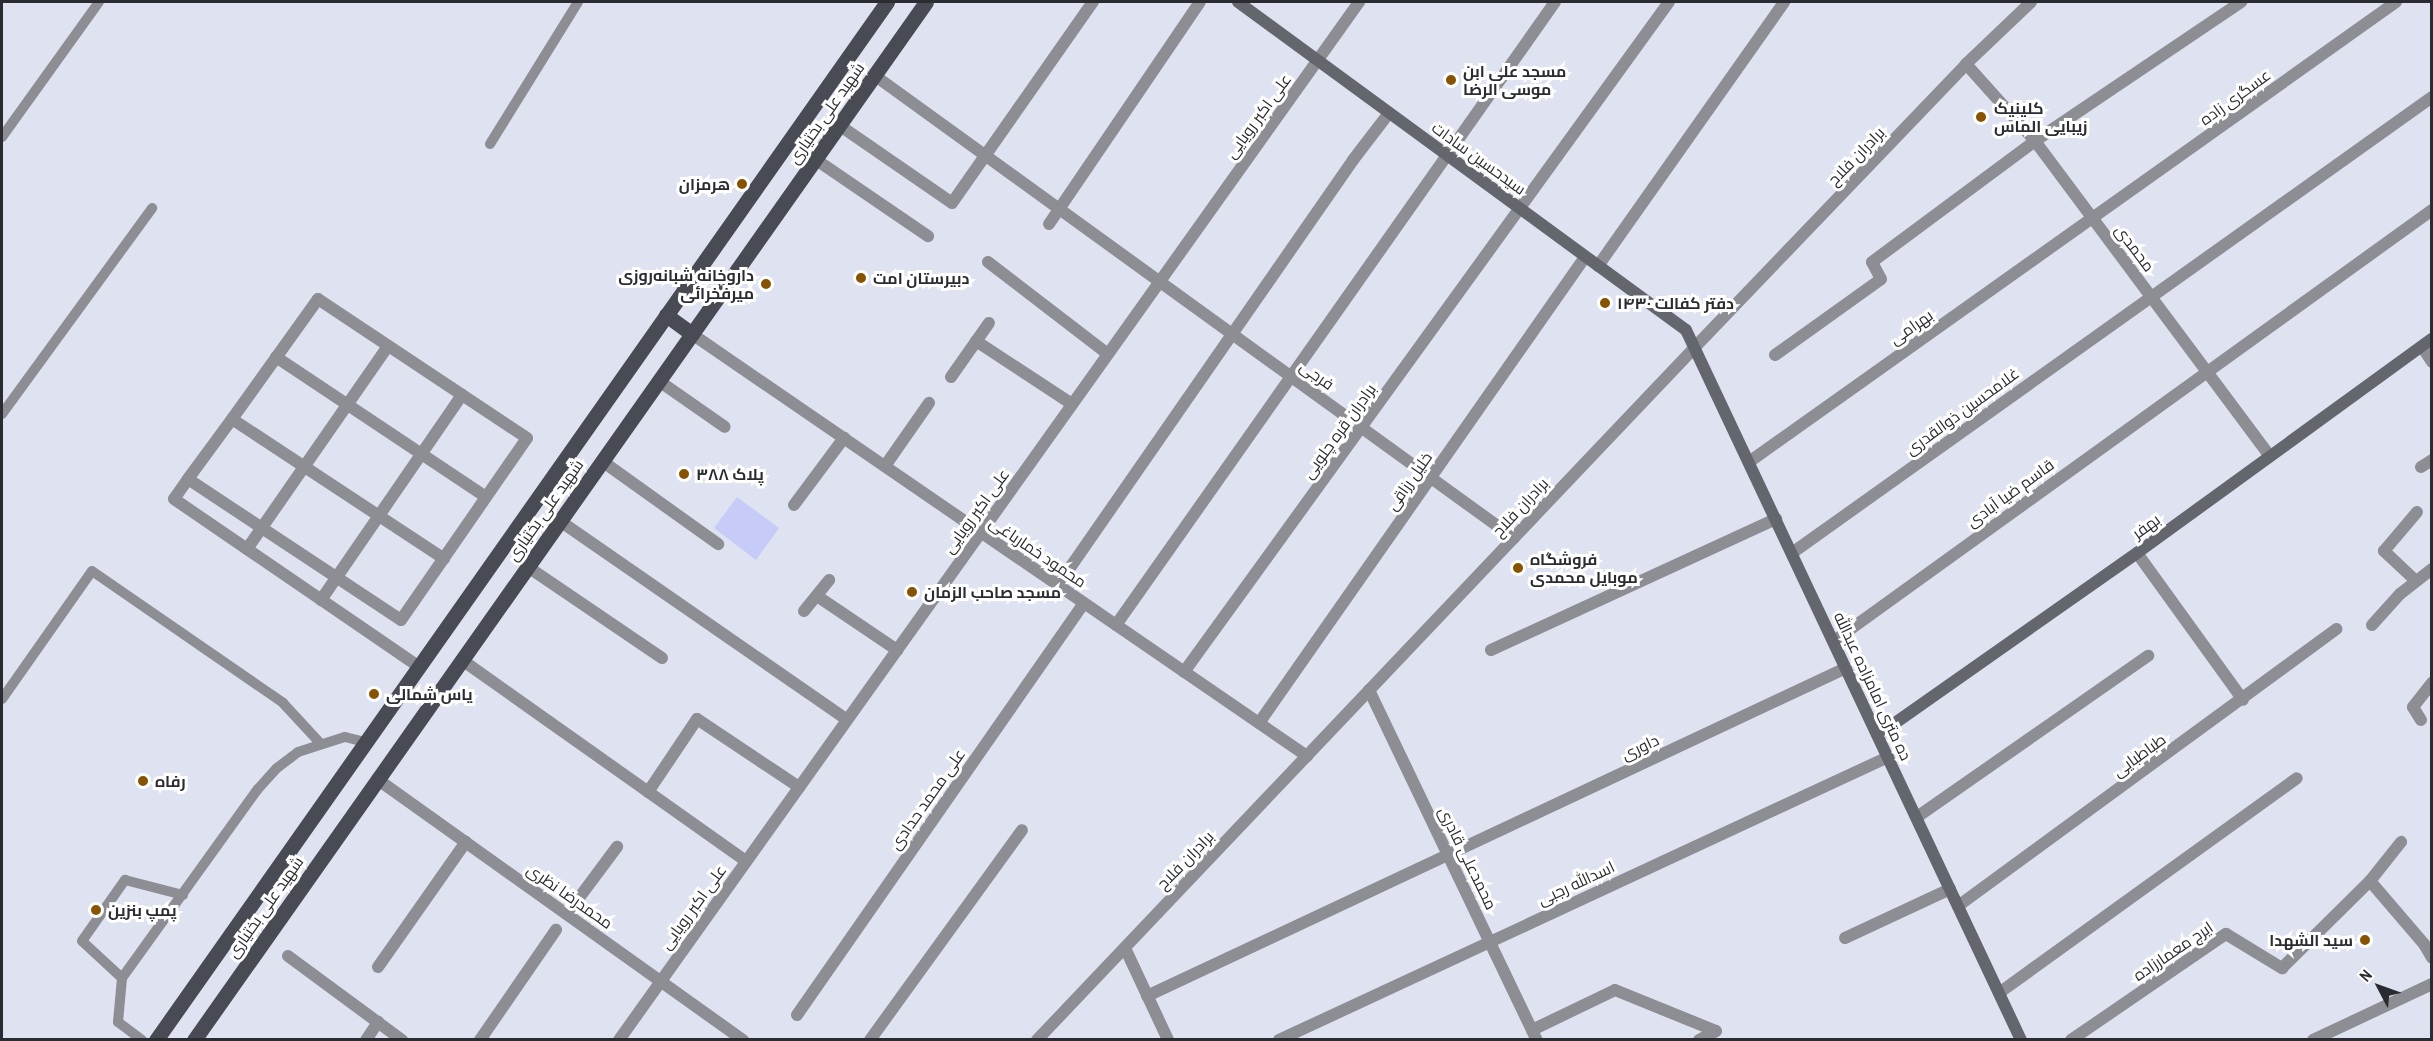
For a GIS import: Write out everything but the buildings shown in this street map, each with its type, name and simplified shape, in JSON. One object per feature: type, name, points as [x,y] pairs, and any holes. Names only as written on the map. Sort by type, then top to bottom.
[{"type":"main road","name":"شهید علی بختیاری","points":[[156,1040],[887,2]]},
{"type":"main road","name":"شهید علی بختیاری","points":[[194,1040],[926,2]]},
{"type":"main road","name":"سیدحسین سادات","points":[[1238,2],[1677,322],[1686,330],[1695,347]]},
{"type":"main road","points":[[666,315],[692,334]]},
{"type":"main road","name":"بهفر","points":[[1878,735],[2137,553],[2427,343]]},
{"type":"main road","name":"ده متری امامزاده عبدالله","points":[[1695,347],[2021,1040]]},
{"type":"street","points":[[839,125],[952,204],[1093,2]]},
{"type":"street","points":[[1049,224],[1200,2]]},
{"type":"street","name":"علی اکبر رویایی","points":[[619,1040],[1359,2]]},
{"type":"street","points":[[1116,625],[1556,2]]},
{"type":"street","name":"برادران قره چلویی","points":[[1185,672],[1669,2]]},
{"type":"street","points":[[1598,266],[1784,2]]},
{"type":"street","name":"برادران فلاح","points":[[1037,1040],[1966,64],[2031,2]]},
{"type":"street","points":[[1775,355],[1881,279],[1872,262],[2035,141],[2241,2]]},
{"type":"street","name":"عسگری زاده","points":[[2093,219],[2396,2]]},
{"type":"street","name":"محمدی","points":[[1966,64],[2035,141],[2270,456]]},
{"type":"street","name":"فرجی","points":[[874,75],[1514,538]]},
{"type":"street","name":"غلامحسین ذوالقدری","points":[[1792,554],[2150,296],[2432,97]]},
{"type":"street","points":[[1058,585],[1389,113]]},
{"type":"street","points":[[815,159],[928,236]]},
{"type":"street","name":"قاسم ضیا آبادی","points":[[1834,642],[2206,370],[2432,210]]},
{"type":"street","name":"بهرامی","points":[[1749,462],[2093,219]]},
{"type":"street","name":"خلیل رزاقی","points":[[1259,723],[1585,256]]},
{"type":"street","points":[[988,262],[1108,354]]},
{"type":"street","points":[[188,479],[401,620],[527,438],[318,299],[188,479],[174,499],[419,667]]},
{"type":"street","points":[[951,377],[989,322]]},
{"type":"street","name":"محمود خمارباغی","points":[[692,334],[1307,756]]},
{"type":"street","points":[[976,341],[1072,404]]},
{"type":"street","points":[[2427,343],[2432,362]]},
{"type":"street","points":[[246,549],[305,468],[388,346]]},
{"type":"street","points":[[276,357],[486,497]]},
{"type":"street","points":[[659,381],[725,427]]},
{"type":"street","points":[[321,600],[462,395]]},
{"type":"street","points":[[885,466],[929,403]]},
{"type":"street","points":[[232,418],[444,559]]},
{"type":"street","points":[[794,505],[844,438]]},
{"type":"street","points":[[602,461],[718,544]]},
{"type":"street","points":[[2416,581],[2384,551],[2417,512]]},
{"type":"street","points":[[1491,650],[1776,519]]},
{"type":"street","points":[[560,521],[847,720]]},
{"type":"street","points":[[2137,553],[2243,700]]},
{"type":"street","points":[[528,567],[662,658]]},
{"type":"street","points":[[2372,625],[2386,607],[2432,570]]},
{"type":"street","points":[[804,612],[829,580]]},
{"type":"street","points":[[817,596],[897,650]]},
{"type":"street","name":"علی محمد حدادی","points":[[797,1015],[1084,603]]},
{"type":"street","name":"طباطبایی","points":[[1958,906],[2243,700],[2337,629]]},
{"type":"street","points":[[1917,818],[2148,656]]},
{"type":"street","points":[[462,660],[746,861]]},
{"type":"street","name":"داوری","points":[[1448,855],[1846,668]]},
{"type":"street","points":[[2421,720],[2414,713],[2413,707],[2432,683]]},
{"type":"street","name":"محمدعلی قادری","points":[[1369,690],[1535,1035]]},
{"type":"street","points":[[648,792],[697,719],[799,787]]},
{"type":"street","name":"اسدالله رجبی","points":[[1279,1040],[1888,757]]},
{"type":"street","points":[[1999,993],[2297,778]]},
{"type":"street","name":"محمدرضا نظری","points":[[377,779],[744,1040]]},
{"type":"street","points":[[870,1040],[1022,830]]},
{"type":"street","points":[[378,967],[466,842]]},
{"type":"street","points":[[2402,842],[2370,881],[2424,944],[2432,958]]},
{"type":"street","points":[[567,914],[617,847]]},
{"type":"street","points":[[1147,996],[1448,855]]},
{"type":"street","name":"ایرج معمارزاده","points":[[2071,1040],[2226,934],[2282,968],[2370,881]]},
{"type":"street","points":[[1845,939],[1950,889]]},
{"type":"street","points":[[480,1040],[556,930]]},
{"type":"street","points":[[1125,948],[1168,1040]]},
{"type":"street","points":[[288,956],[402,1040]]},
{"type":"street","points":[[2313,1040],[2432,984]]},
{"type":"street","points":[[1535,1035],[1615,990],[1716,1031],[1699,1040]]},
{"type":"street","points":[[366,1040],[378,1022]]},
{"type":"lane","points":[[2,137],[99,2]]},
{"type":"lane","points":[[490,144],[578,2]]},
{"type":"lane","points":[[2,414],[152,208]]},
{"type":"lane","points":[[2,699],[92,571],[283,703],[320,743]]},
{"type":"lane","points":[[142,1040],[118,1022],[122,978],[258,789],[277,768],[298,752],[320,743],[345,737],[365,742]]},
{"type":"lane","points":[[122,978],[82,941],[125,880],[183,894]]},
{"type":"shaded area","points":[[737,497],[779,528],[756,560],[714,528]]},
{"type":"place","name":"مسجد علی ابن موسی الرضا","points":[[1451,80]]},
{"type":"place","name":"کلینیک زیبایی الماس","points":[[1981,117]]},
{"type":"place","name":"هرمزان","points":[[742,184]]},
{"type":"place","name":"دبیرستان امت","points":[[861,278]]},
{"type":"place","name":"داروخانه شبانه‌روزی میرفخرائی","points":[[766,284]]},
{"type":"place","name":"دفتر کفالت ۱۴۳۰","points":[[1605,303]]},
{"type":"place","name":"پلاک ۳۸۸","points":[[684,474]]},
{"type":"place","name":"فروشگاه موبایل محمدی","points":[[1518,568]]},
{"type":"place","name":"مسجد صاحب الزمان","points":[[912,592]]},
{"type":"place","name":"یاس شمالی","points":[[374,694]]},
{"type":"place","name":"رفاه","points":[[143,781]]},
{"type":"place","name":"پمپ بنزین","points":[[96,910]]},
{"type":"place","name":"سید الشهدا","points":[[2365,940]]}]
